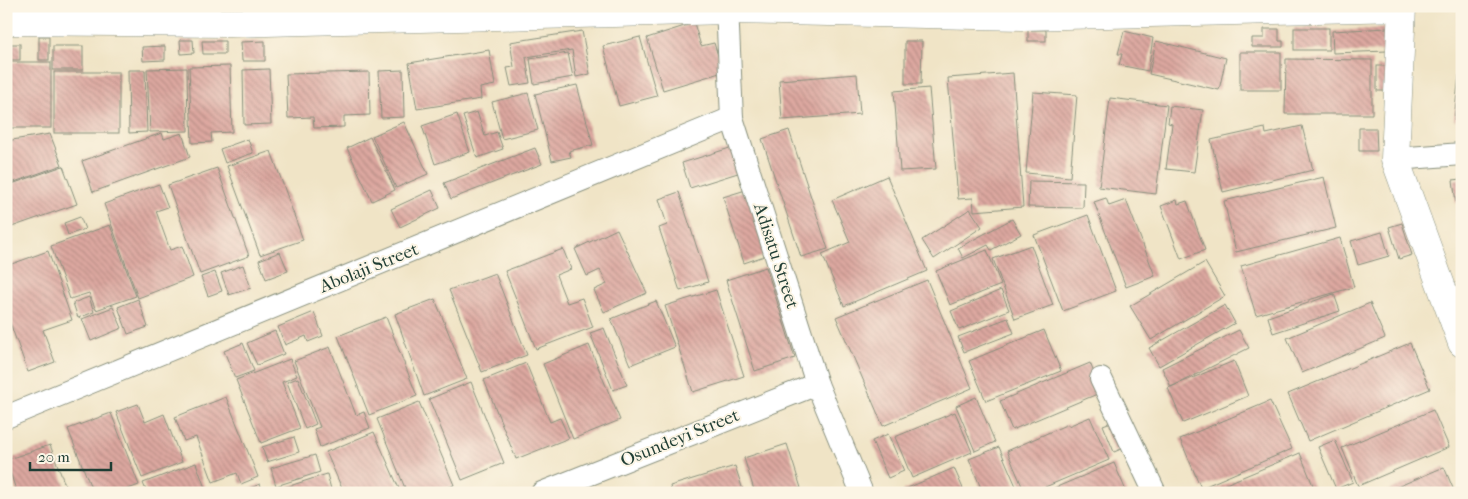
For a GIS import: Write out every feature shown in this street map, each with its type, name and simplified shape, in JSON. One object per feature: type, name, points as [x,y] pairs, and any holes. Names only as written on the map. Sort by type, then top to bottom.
[{"type":"street","points":[[6,21],[229,23],[727,8],[1023,11],[1402,7],[1395,159],[1462,343]]},
{"type":"street","name":"Adisatu Street","points":[[727,8],[732,118],[817,384],[862,493]]},
{"type":"street","name":"Abolaji Street","points":[[6,417],[732,118]]},
{"type":"street","points":[[1395,159],[1462,154]]},
{"type":"street","points":[[1101,379],[1154,493]]},
{"type":"street","name":"Osundeyi Street","points":[[542,493],[817,384]]},
{"type":"building","points":[[694,23],[701,46],[714,43],[723,72],[663,90],[647,38]]},
{"type":"building","points":[[1294,28],[1329,28],[1329,50],[1294,50]]},
{"type":"building","points":[[1387,28],[1388,51],[1333,53],[1332,31]]},
{"type":"building","points":[[1264,29],[1279,29],[1279,41],[1283,41],[1283,47],[1252,47],[1252,38],[1264,38]]},
{"type":"building","points":[[1028,30],[1046,30],[1046,41],[1028,41]]},
{"type":"building","points":[[582,31],[590,74],[576,77],[572,50],[526,57],[530,83],[511,86],[507,68],[514,67],[510,42]]},
{"type":"building","points":[[1124,31],[1153,38],[1148,71],[1119,65],[1122,54],[1118,54]]},
{"type":"building","points":[[39,37],[49,37],[49,60],[39,60]]},
{"type":"building","points":[[640,37],[657,96],[619,106],[603,46]]},
{"type":"building","points":[[180,40],[193,40],[194,53],[181,54]]},
{"type":"building","points":[[202,41],[225,41],[225,54],[203,54]]},
{"type":"building","points":[[265,41],[265,61],[242,61],[241,42]]},
{"type":"building","points":[[905,41],[922,41],[921,84],[905,84]]},
{"type":"building","points":[[1156,41],[1226,58],[1219,90],[1149,74]]},
{"type":"building","points":[[6,44],[20,44],[20,60],[6,60]]},
{"type":"building","points":[[53,46],[83,46],[83,70],[53,70]]},
{"type":"building","points":[[165,46],[165,60],[143,61],[142,47]]},
{"type":"building","points":[[489,50],[495,85],[480,88],[481,99],[417,109],[409,63]]},
{"type":"building","points":[[1240,52],[1281,52],[1281,90],[1240,90]]},
{"type":"building","points":[[568,53],[573,77],[534,84],[530,59]]},
{"type":"building","points":[[1286,59],[1372,60],[1372,114],[1285,114]]},
{"type":"building","points":[[6,62],[51,62],[51,128],[6,128]]},
{"type":"building","points":[[230,66],[232,132],[211,133],[212,142],[192,143],[189,67]]},
{"type":"building","points":[[1377,66],[1392,66],[1392,91],[1377,91]]},
{"type":"building","points":[[187,68],[188,131],[150,132],[147,69]]},
{"type":"building","points":[[269,69],[271,124],[244,125],[243,70]]},
{"type":"building","points":[[128,70],[145,70],[147,132],[129,133]]},
{"type":"building","points":[[403,70],[404,117],[381,118],[379,71]]},
{"type":"building","points":[[54,72],[119,72],[119,133],[54,133]]},
{"type":"building","points":[[369,72],[370,115],[344,116],[344,127],[314,128],[313,117],[288,118],[286,74]]},
{"type":"building","points":[[1013,73],[1023,207],[974,211],[973,198],[958,199],[948,78]]},
{"type":"building","points":[[857,74],[860,114],[782,120],[779,80]]},
{"type":"building","points":[[1459,75],[1462,75],[1462,121],[1454,120]]},
{"type":"building","points":[[577,85],[593,145],[569,151],[571,157],[552,161],[535,94]]},
{"type":"building","points":[[929,88],[936,169],[900,171],[894,91]]},
{"type":"building","points":[[1033,92],[1077,95],[1070,177],[1026,173]]},
{"type":"building","points":[[528,93],[538,130],[502,139],[492,102]]},
{"type":"building","points":[[1110,98],[1167,105],[1156,194],[1099,187]]},
{"type":"building","points":[[1170,106],[1203,110],[1194,172],[1166,169],[1172,124],[1168,123]]},
{"type":"building","points":[[477,112],[485,136],[497,132],[503,149],[477,158],[463,116]]},
{"type":"building","points":[[457,114],[470,152],[435,164],[422,126]]},
{"type":"building","points":[[404,122],[428,174],[396,188],[372,136]]},
{"type":"building","points":[[1302,126],[1313,170],[1223,192],[1211,140],[1265,128],[1266,134]]},
{"type":"building","points":[[1359,128],[1376,128],[1377,151],[1359,151]]},
{"type":"building","points":[[789,130],[828,249],[801,257],[762,139]]},
{"type":"building","points":[[162,133],[164,139],[182,133],[190,157],[93,192],[82,161]]},
{"type":"building","points":[[50,134],[62,165],[6,185],[6,141]]},
{"type":"building","points":[[370,137],[395,190],[372,201],[347,148]]},
{"type":"building","points":[[248,139],[253,153],[225,163],[220,149]]},
{"type":"building","points":[[733,147],[741,172],[690,188],[682,163]]},
{"type":"building","points":[[535,148],[542,164],[451,199],[444,183]]},
{"type":"building","points":[[271,151],[303,240],[260,255],[227,166]]},
{"type":"building","points":[[63,166],[77,204],[6,229],[6,186]]},
{"type":"building","points":[[217,168],[249,256],[200,274],[168,185]]},
{"type":"building","points":[[887,176],[927,271],[844,306],[822,254],[850,242],[832,200]]},
{"type":"building","points":[[1324,177],[1336,228],[1236,252],[1224,201]]},
{"type":"building","points":[[1462,179],[1462,203],[1456,203],[1453,180]]},
{"type":"building","points":[[1029,181],[1084,182],[1083,208],[1028,207]]},
{"type":"building","points":[[159,184],[168,207],[156,211],[170,250],[182,246],[193,277],[138,298],[104,204]]},
{"type":"building","points":[[749,189],[770,254],[744,263],[723,197]]},
{"type":"building","points":[[432,190],[440,208],[400,227],[391,209]]},
{"type":"building","points":[[679,192],[708,282],[680,291],[659,228],[667,225],[659,199]]},
{"type":"building","points":[[1106,198],[1109,206],[1126,200],[1155,276],[1126,287],[1094,202]]},
{"type":"building","points":[[1177,200],[1178,204],[1187,201],[1205,250],[1181,259],[1161,206]]},
{"type":"building","points":[[970,209],[982,227],[934,259],[922,240]]},
{"type":"building","points":[[1088,215],[1116,291],[1063,311],[1034,235]]},
{"type":"building","points":[[80,217],[85,229],[68,235],[64,223]]},
{"type":"building","points":[[1012,219],[1021,234],[991,250],[988,245],[963,258],[958,248]]},
{"type":"building","points":[[1402,223],[1412,255],[1399,259],[1389,227]]},
{"type":"building","points":[[110,225],[136,296],[96,310],[89,293],[70,299],[51,246]]},
{"type":"building","points":[[617,229],[647,293],[604,312],[594,290],[607,284],[600,270],[587,276],[575,249]]},
{"type":"building","points":[[1382,232],[1389,256],[1358,265],[1351,241]]},
{"type":"building","points":[[1340,238],[1354,287],[1256,315],[1241,266]]},
{"type":"building","points":[[1031,245],[1053,305],[1015,319],[993,259]]},
{"type":"building","points":[[563,249],[571,269],[556,275],[567,303],[582,298],[593,327],[536,349],[505,271]]},
{"type":"building","points":[[987,250],[1001,285],[950,305],[936,271]]},
{"type":"building","points":[[48,251],[72,320],[43,330],[55,362],[28,372],[6,312],[6,266]]},
{"type":"building","points":[[280,252],[288,271],[266,279],[259,260]]},
{"type":"building","points":[[1205,262],[1225,296],[1151,340],[1130,306]]},
{"type":"building","points":[[243,265],[251,288],[229,295],[221,273]]},
{"type":"building","points":[[766,267],[795,358],[755,371],[726,280]]},
{"type":"building","points":[[215,272],[222,291],[208,296],[201,277]]},
{"type":"building","points":[[495,273],[527,355],[482,372],[449,290]]},
{"type":"building","points":[[927,280],[972,388],[883,426],[836,317]]},
{"type":"building","points":[[716,290],[744,376],[693,392],[665,306]]},
{"type":"building","points":[[1001,290],[1009,310],[959,330],[951,311]]},
{"type":"building","points":[[1334,294],[1340,311],[1273,333],[1268,317]]},
{"type":"building","points":[[89,297],[94,312],[78,318],[73,303]]},
{"type":"building","points":[[138,299],[148,327],[128,334],[118,307]]},
{"type":"building","points":[[435,299],[467,379],[424,396],[395,314]]},
{"type":"building","points":[[656,301],[675,347],[630,365],[611,319]]},
{"type":"building","points":[[1370,303],[1385,338],[1302,373],[1287,338]]},
{"type":"building","points":[[1225,305],[1235,323],[1159,366],[1149,348]]},
{"type":"building","points":[[113,307],[122,328],[91,341],[82,319]]},
{"type":"building","points":[[314,312],[323,336],[308,342],[306,336],[285,345],[278,327]]},
{"type":"building","points":[[386,317],[417,396],[369,415],[338,336]]},
{"type":"building","points":[[1008,318],[1014,333],[964,352],[958,337]]},
{"type":"building","points":[[604,328],[627,385],[613,390],[590,333]]},
{"type":"building","points":[[1044,330],[1061,371],[986,401],[969,361]]},
{"type":"building","points":[[1239,330],[1249,348],[1171,387],[1162,368]]},
{"type":"building","points":[[275,331],[284,354],[257,365],[247,343]]},
{"type":"building","points":[[243,343],[254,371],[235,378],[224,351]]},
{"type":"building","points":[[1410,343],[1430,389],[1308,441],[1288,394]]},
{"type":"building","points":[[589,345],[620,420],[573,439],[543,364]]},
{"type":"building","points":[[330,347],[356,415],[364,412],[370,428],[320,447],[314,429],[320,427],[294,361]]},
{"type":"building","points":[[290,359],[297,376],[282,382],[300,428],[261,443],[236,380]]},
{"type":"building","points":[[1234,361],[1248,396],[1183,423],[1168,388]]},
{"type":"building","points":[[526,363],[550,422],[560,418],[569,438],[516,459],[484,380]]},
{"type":"building","points":[[1090,363],[1102,392],[1012,430],[1000,401]]},
{"type":"building","points":[[298,378],[316,424],[305,429],[287,382]]},
{"type":"building","points":[[471,382],[504,463],[462,480],[429,399]]},
{"type":"building","points":[[226,397],[258,477],[241,484],[237,473],[213,482],[196,437],[184,441],[175,417]]},
{"type":"building","points":[[976,397],[995,442],[975,451],[956,406]]},
{"type":"building","points":[[1270,401],[1292,449],[1201,488],[1180,439]]},
{"type":"building","points":[[419,402],[454,485],[436,493],[407,493],[377,419]]},
{"type":"building","points":[[138,404],[145,422],[164,414],[182,462],[142,478],[116,412]]},
{"type":"building","points":[[1433,410],[1449,447],[1358,486],[1342,448]]},
{"type":"building","points":[[955,412],[972,452],[912,478],[895,437]]},
{"type":"building","points":[[111,413],[139,485],[117,493],[93,493],[68,429]]},
{"type":"building","points":[[1090,417],[1109,460],[1031,493],[1025,493],[1007,451],[1068,424],[1068,426]]},
{"type":"building","points":[[1119,419],[1131,445],[1114,452],[1103,425]]},
{"type":"building","points":[[374,432],[401,493],[344,493],[326,452]]},
{"type":"building","points":[[888,434],[904,471],[888,478],[872,441]]},
{"type":"building","points":[[294,437],[299,452],[267,462],[262,447]]},
{"type":"building","points":[[1335,440],[1353,482],[1336,489],[1318,447]]},
{"type":"building","points":[[787,444],[801,488],[785,493],[755,493],[744,458]]},
{"type":"building","points":[[50,445],[68,493],[17,493],[6,460]]},
{"type":"building","points":[[999,447],[1019,493],[983,493],[969,459]]},
{"type":"building","points":[[1300,453],[1316,493],[1216,493],[1214,489]]},
{"type":"building","points":[[315,455],[320,472],[276,486],[271,468]]},
{"type":"building","points":[[196,463],[205,488],[192,493],[147,493],[143,483]]},
{"type":"building","points":[[1114,463],[1127,493],[1054,493],[1052,489]]},
{"type":"building","points":[[735,466],[744,493],[672,493],[670,486]]},
{"type":"building","points":[[1444,467],[1455,493],[1383,493]]},
{"type":"building","points":[[954,468],[965,493],[904,493],[903,490]]},
{"type":"building","points":[[327,474],[332,493],[281,493],[280,489]]},
{"type":"building","points":[[260,484],[264,493],[239,493]]}]
